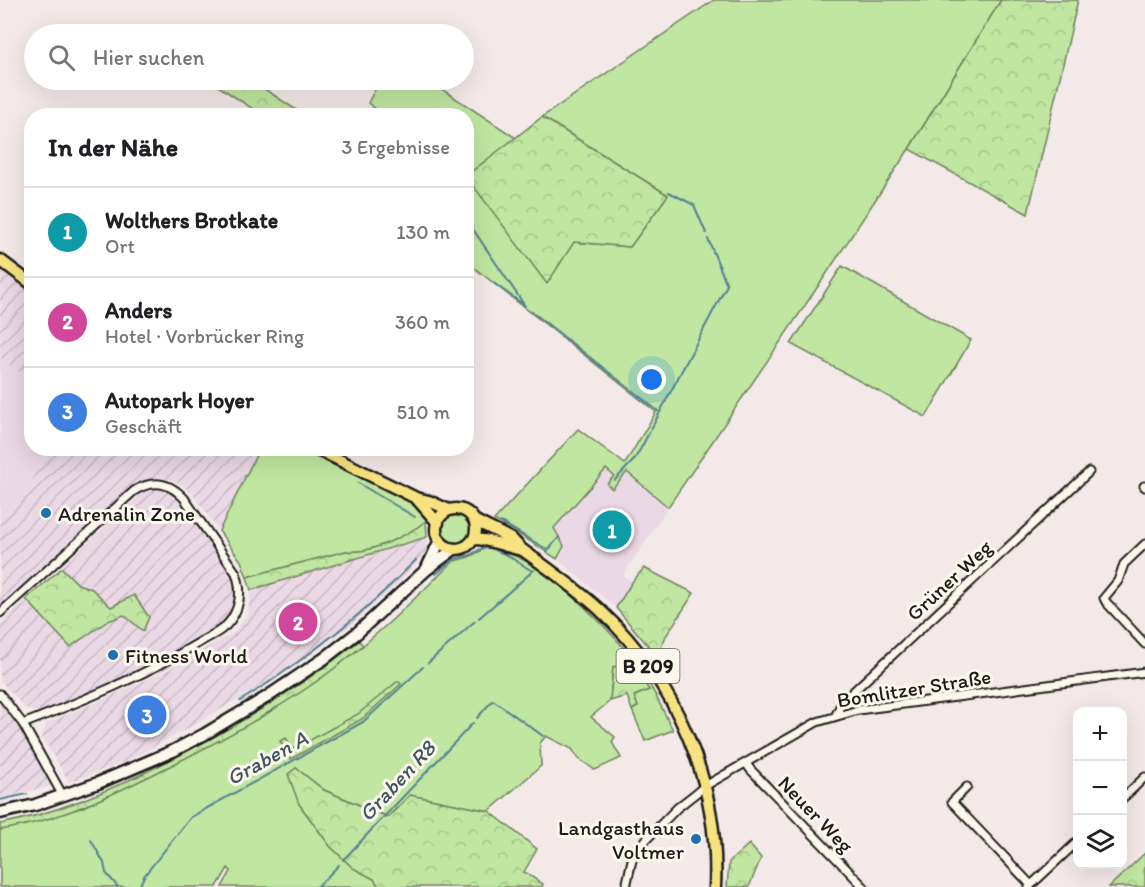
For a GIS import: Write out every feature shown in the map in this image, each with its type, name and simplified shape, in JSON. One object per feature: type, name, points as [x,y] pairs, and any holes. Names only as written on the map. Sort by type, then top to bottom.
[{"type":"main road","points":[[0,260],[24,278]]},
{"type":"main road","name":"B 209","points":[[331,456],[416,498],[449,510],[466,512],[474,520],[513,540],[522,550],[558,574],[600,610],[654,673],[683,723],[705,786],[713,831],[715,887]]},
{"type":"main road","name":"B 209","points":[[416,498],[438,523]]},
{"type":"main road","points":[[449,510],[440,517],[437,532],[440,540],[446,546],[454,549]]},
{"type":"main road","points":[[0,813],[63,796],[132,769],[173,751],[259,702],[297,678],[350,638],[426,570],[454,549],[465,547],[474,539],[476,530],[474,520]]},
{"type":"main road","name":"B 209","points":[[474,539],[522,550]]},
{"type":"main road","points":[[426,570],[440,540]]},
{"type":"street","name":"Grüner Weg","points":[[836,715],[842,702],[1089,472]]},
{"type":"street","points":[[0,613],[134,492],[149,483],[169,485],[184,498],[236,573],[239,582],[239,603],[236,612],[224,628],[102,693],[23,724]]},
{"type":"street","points":[[1145,544],[1124,564],[1118,581],[1104,597],[1145,644]]},
{"type":"street","name":"Bomlitzer Straße","points":[[626,887],[632,860],[638,849],[677,808],[705,786],[798,732],[836,715],[858,710],[1145,672]]},
{"type":"street","points":[[0,694],[23,724],[63,796]]},
{"type":"street","name":"Neuer Weg","points":[[746,763],[864,887]]},
{"type":"street","points":[[1127,794],[1145,777]]},
{"type":"street","points":[[967,788],[952,802],[1030,886],[1073,846]]},
{"type":"shaded area","points":[[0,269],[24,287],[24,376],[0,358]]},
{"type":"shaded area","points":[[0,358],[24,376],[24,456],[44,456],[22,497],[0,518]]},
{"type":"shaded area","points":[[44,456],[256,456],[219,531],[193,494],[179,483],[158,476],[140,482],[123,494],[0,608],[0,518],[22,497]]},
{"type":"shaded area","points":[[606,469],[614,476],[611,488],[627,472],[668,507],[623,575],[632,582],[616,608],[557,559],[564,546],[554,528]]},
{"type":"shaded area","points":[[160,489],[174,494],[186,503],[230,565],[240,593],[235,612],[223,626],[165,660],[97,692],[49,710],[37,712],[26,709],[0,680],[0,624],[143,492]]},
{"type":"shaded area","points":[[427,537],[427,552],[395,586],[345,629],[265,683],[189,728],[124,762],[69,782],[42,737],[47,723],[169,669],[233,633],[248,614],[251,590]]},
{"type":"shaded area","points":[[0,702],[4,704],[53,779],[52,786],[0,798]]},
{"type":"green space","points":[[714,0],[1001,0],[909,149],[668,507],[627,472],[612,489],[607,484],[614,476],[606,469],[554,528],[564,546],[557,559],[494,520],[578,429],[625,464],[656,412],[474,268],[474,180],[574,242],[630,247],[668,195],[542,117]]},
{"type":"green space","points":[[1001,0],[1078,0],[1028,214],[909,149]]},
{"type":"green space","points":[[224,90],[266,90],[293,108],[251,108]]},
{"type":"green space","points":[[375,90],[443,90],[470,108],[375,108],[368,103]]},
{"type":"green space","points":[[474,110],[516,138],[474,171]]},
{"type":"green space","points":[[542,117],[668,195],[630,247],[574,242],[547,284],[474,187],[474,170]]},
{"type":"green space","points":[[842,266],[971,340],[926,417],[791,344]]},
{"type":"green space","points":[[256,456],[313,456],[408,500],[426,515],[426,521],[399,538],[377,547],[346,551],[247,577],[241,561],[219,531]]},
{"type":"green space","points":[[457,513],[468,518],[473,529],[468,540],[457,545],[446,540],[441,529],[446,518]]},
{"type":"green space","points":[[426,521],[427,537],[251,590],[247,577],[346,551],[377,547],[399,538]]},
{"type":"green space","points":[[486,548],[505,552],[527,562],[550,577],[595,617],[631,656],[673,730],[645,741],[632,710],[638,707],[634,696],[649,690],[613,667],[610,701],[591,717],[615,737],[612,742],[621,758],[595,770],[579,759],[572,749],[546,736],[540,743],[541,766],[489,811],[410,795],[388,817],[324,790],[296,768],[299,804],[330,846],[353,868],[374,879],[379,887],[222,887],[231,871],[228,868],[217,887],[0,887],[0,830],[81,808],[208,746],[264,714],[320,679],[358,650],[454,561],[469,557]]},
{"type":"green space","points":[[62,568],[78,584],[92,589],[111,607],[134,595],[149,617],[143,631],[124,615],[108,621],[70,647],[26,599]]},
{"type":"green space","points":[[644,568],[694,593],[666,636],[657,656],[616,608],[632,582]]},
{"type":"green space","points":[[359,641],[363,645],[295,696],[195,753],[87,805],[44,820],[0,830],[0,824],[85,799],[126,782],[192,749],[289,692]]},
{"type":"green space","points":[[621,665],[644,682],[649,690],[634,696],[638,707],[632,710],[627,696],[610,701],[613,667]]},
{"type":"green space","points":[[398,681],[401,684],[362,719],[291,759],[280,741],[286,738],[294,749],[358,714]]},
{"type":"green space","points":[[296,768],[324,790],[388,817],[410,795],[489,811],[537,849],[524,872],[543,884],[542,887],[379,887],[374,879],[353,868],[330,846],[299,804],[288,774]]},
{"type":"green space","points":[[749,844],[761,858],[749,887],[727,887],[729,862]]},
{"type":"green space","points":[[1145,853],[1145,887],[1109,887]]},
{"type":"waterway","name":"Graben A","points":[[669,192],[694,205],[706,233]]},
{"type":"waterway","points":[[474,231],[525,306]]},
{"type":"waterway","name":"Graben A","points":[[615,480],[634,460],[641,448],[727,285],[708,239]]},
{"type":"waterway","points":[[492,282],[524,305]]},
{"type":"waterway","points":[[531,311],[658,411]]},
{"type":"waterway","points":[[358,483],[415,517]]},
{"type":"waterway","points":[[501,522],[548,550]]},
{"type":"waterway","name":"Graben A","points":[[547,552],[559,537]]},
{"type":"waterway","points":[[436,574],[454,559],[470,555],[482,548],[490,548],[507,555],[532,571]]},
{"type":"waterway","points":[[240,701],[287,670],[332,636],[375,600],[416,560]]},
{"type":"waterway","name":"Graben A","points":[[479,618],[534,570]]},
{"type":"waterway","name":"Graben A","points":[[428,663],[475,621]]},
{"type":"waterway","name":"Graben A","points":[[139,887],[144,876],[191,817],[363,722],[423,667]]},
{"type":"waterway","name":"Graben R8","points":[[477,718],[493,700],[543,736]]},
{"type":"waterway","name":"Graben R8","points":[[343,860],[473,723]]},
{"type":"waterway","points":[[0,800],[27,794]]},
{"type":"waterway","points":[[91,840],[104,863],[106,873],[118,887]]},
{"type":"waterway","name":"Graben R8","points":[[317,887],[339,865]]},
{"type":"place","name":"Adrenalin Zone","points":[[46,513]]},
{"type":"place","name":"Wolthers Brotkate","points":[[612,530]]},
{"type":"place","name":"Anders","points":[[298,622]]},
{"type":"place","name":"Fitness World","points":[[113,655]]},
{"type":"place","name":"Autopark Hoyer","points":[[147,715]]},
{"type":"place","name":"Landgasthaus Voltmer","points":[[696,839]]}]
